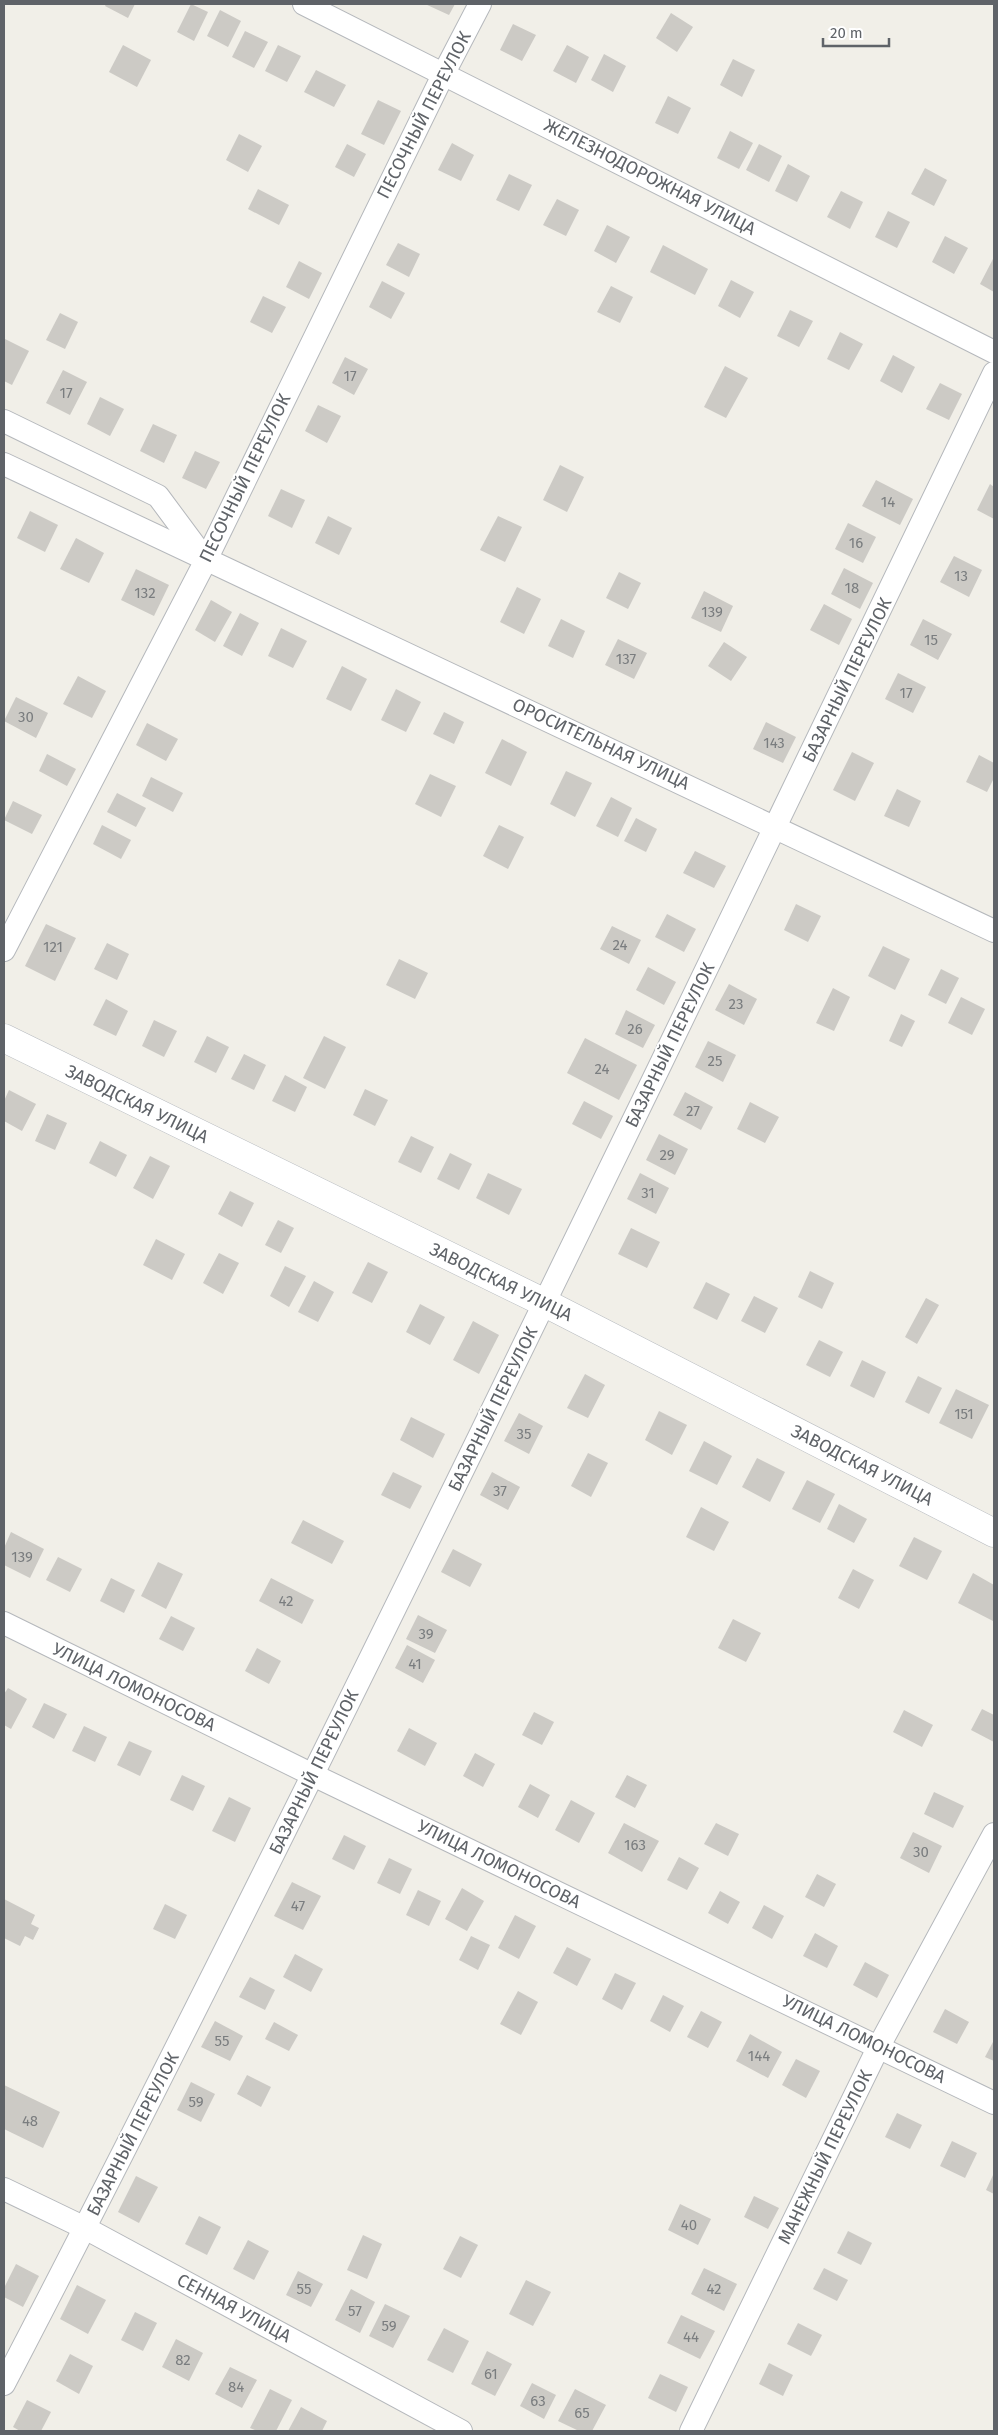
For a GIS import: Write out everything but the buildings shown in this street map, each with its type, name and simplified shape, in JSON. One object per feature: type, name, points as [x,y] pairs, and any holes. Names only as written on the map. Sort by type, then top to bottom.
[{"type":"main road","name":"ЗАВОДСКАЯ УЛИЦА","points":[[4,1038],[545,1303],[994,1533]]},
{"type":"street","name":"ЖЕЛЕЗНОДОРОЖНАЯ УЛИЦА","points":[[304,4],[444,72],[994,352]]},
{"type":"street","name":"ПЕСОЧНЫЙ ПЕРЕУЛОК","points":[[4,950],[206,560],[444,72],[480,4]]},
{"type":"street","name":"БАЗАРНЫЙ ПЕРЕУЛОК","points":[[4,2384],[86,2228],[313,1775],[777,827],[994,373]]},
{"type":"street","name":"ОРОСИТЕЛЬНАЯ УЛИЦА","points":[[4,421],[158,496],[206,560]]},
{"type":"street","name":"ОРОСИТЕЛЬНАЯ УЛИЦА","points":[[4,464],[994,931]]},
{"type":"street","name":"УЛИЦА ЛОМОНОСОВА","points":[[4,1623],[313,1775],[994,2103]]},
{"type":"street","name":"МАНЕЖНЫЙ ПЕРЕУЛОК","points":[[691,2431],[879,2046],[994,1834]]},
{"type":"street","name":"СЕННАЯ УЛИЦА","points":[[4,2189],[86,2228],[461,2431]]}]
